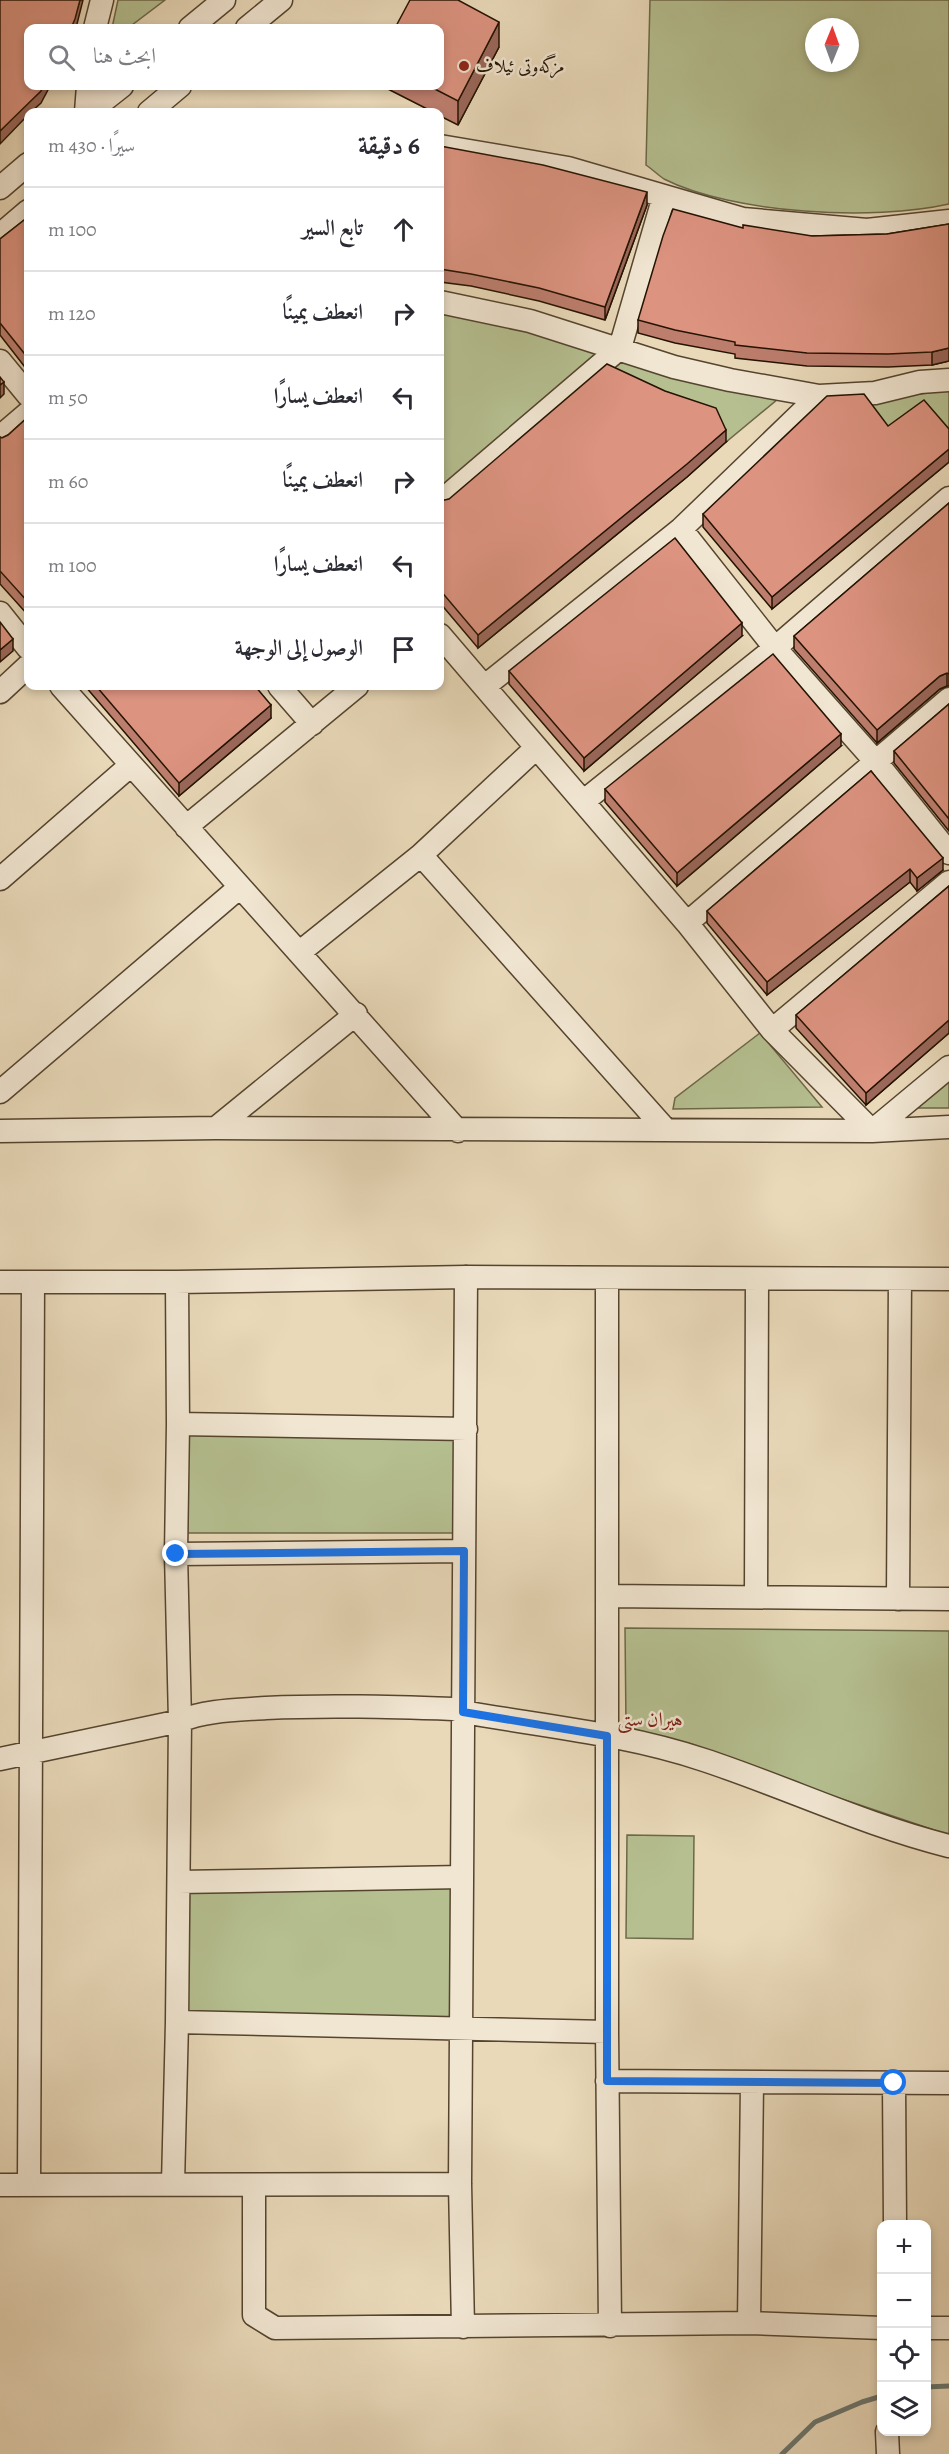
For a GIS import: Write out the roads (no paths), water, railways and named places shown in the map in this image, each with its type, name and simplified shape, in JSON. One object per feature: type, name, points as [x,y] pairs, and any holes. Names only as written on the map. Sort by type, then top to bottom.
[{"type":"street","points":[[96,24],[102,0]]},
{"type":"street","points":[[195,24],[224,0]]},
{"type":"street","points":[[252,24],[281,0]]},
{"type":"street","points":[[88,90],[88,108]]},
{"type":"street","points":[[93,108],[117,90]]},
{"type":"street","points":[[154,108],[175,90]]},
{"type":"street","points":[[444,147],[568,168],[743,219],[867,230],[949,221]]},
{"type":"street","points":[[0,188],[24,167]]},
{"type":"street","points":[[444,499],[620,348],[663,196]]},
{"type":"street","points":[[0,235],[24,215]]},
{"type":"street","points":[[444,303],[531,321],[674,367],[819,396],[875,393],[920,382],[949,380]]},
{"type":"street","points":[[0,361],[24,390]]},
{"type":"street","points":[[485,686],[681,529],[819,396]]},
{"type":"street","points":[[0,437],[24,416]]},
{"type":"street","points":[[584,801],[775,648],[949,498]]},
{"type":"street","points":[[681,529],[775,648],[876,762],[949,853]]},
{"type":"street","points":[[0,613],[24,643]]},
{"type":"street","points":[[444,640],[687,923],[772,1030],[872,1131]]},
{"type":"street","points":[[0,692],[24,670]]},
{"type":"street","points":[[65,690],[458,1131]]},
{"type":"street","points":[[282,690],[312,724]]},
{"type":"street","points":[[186,827],[352,690]]},
{"type":"street","points":[[687,923],[949,699]]},
{"type":"street","points":[[300,952],[421,855],[536,748]]},
{"type":"street","points":[[0,879],[131,765]]},
{"type":"street","points":[[421,855],[666,1130]]},
{"type":"street","points":[[772,1030],[949,882]]},
{"type":"street","points":[[0,1092],[240,887]]},
{"type":"street","points":[[216,1128],[356,1014]]},
{"type":"street","points":[[872,1131],[949,1067]]},
{"type":"street","points":[[0,1131],[216,1128],[458,1131],[872,1131],[949,1127]]},
{"type":"street","points":[[463,2327],[460,2184],[466,1278]]},
{"type":"street","points":[[0,1282],[466,1278],[949,1279]]},
{"type":"street","points":[[607,1278],[607,2081],[610,2326]]},
{"type":"street","points":[[756,1597],[757,1279]]},
{"type":"street","points":[[898,1599],[900,1279]]},
{"type":"street","points":[[29,2185],[33,1282]]},
{"type":"street","points":[[173,2184],[180,1721],[176,1554],[177,1282]]},
{"type":"street","points":[[178,1424],[465,1429]]},
{"type":"street","points":[[176,1554],[464,1551]]},
{"type":"street","points":[[607,1596],[949,1599]]},
{"type":"street","points":[[0,1759],[180,1721],[191,1716],[245,1709],[356,1705],[454,1709],[607,1736],[702,1759],[838,1811],[949,1846]]},
{"type":"street","points":[[179,1882],[462,1877]]},
{"type":"street","points":[[177,2022],[607,2032]]},
{"type":"street","points":[[607,2081],[949,2083]]},
{"type":"street","points":[[749,2323],[752,2083]]},
{"type":"street","points":[[894,2083],[895,2220]]},
{"type":"street","points":[[0,2185],[460,2184]]},
{"type":"street","points":[[254,2185],[254,2315],[275,2328],[749,2323],[877,2328]]},
{"type":"street","points":[[931,2328],[949,2328]]},
{"type":"waterway","points":[[931,2387],[949,2386]]},
{"type":"waterway","points":[[782,2454],[815,2422],[877,2398]]},
{"type":"place","name":"مزگەوتی ئیلاف","points":[[464,66]]},
{"type":"district","name":"هیران ستی","points":[[650,1719]]}]
